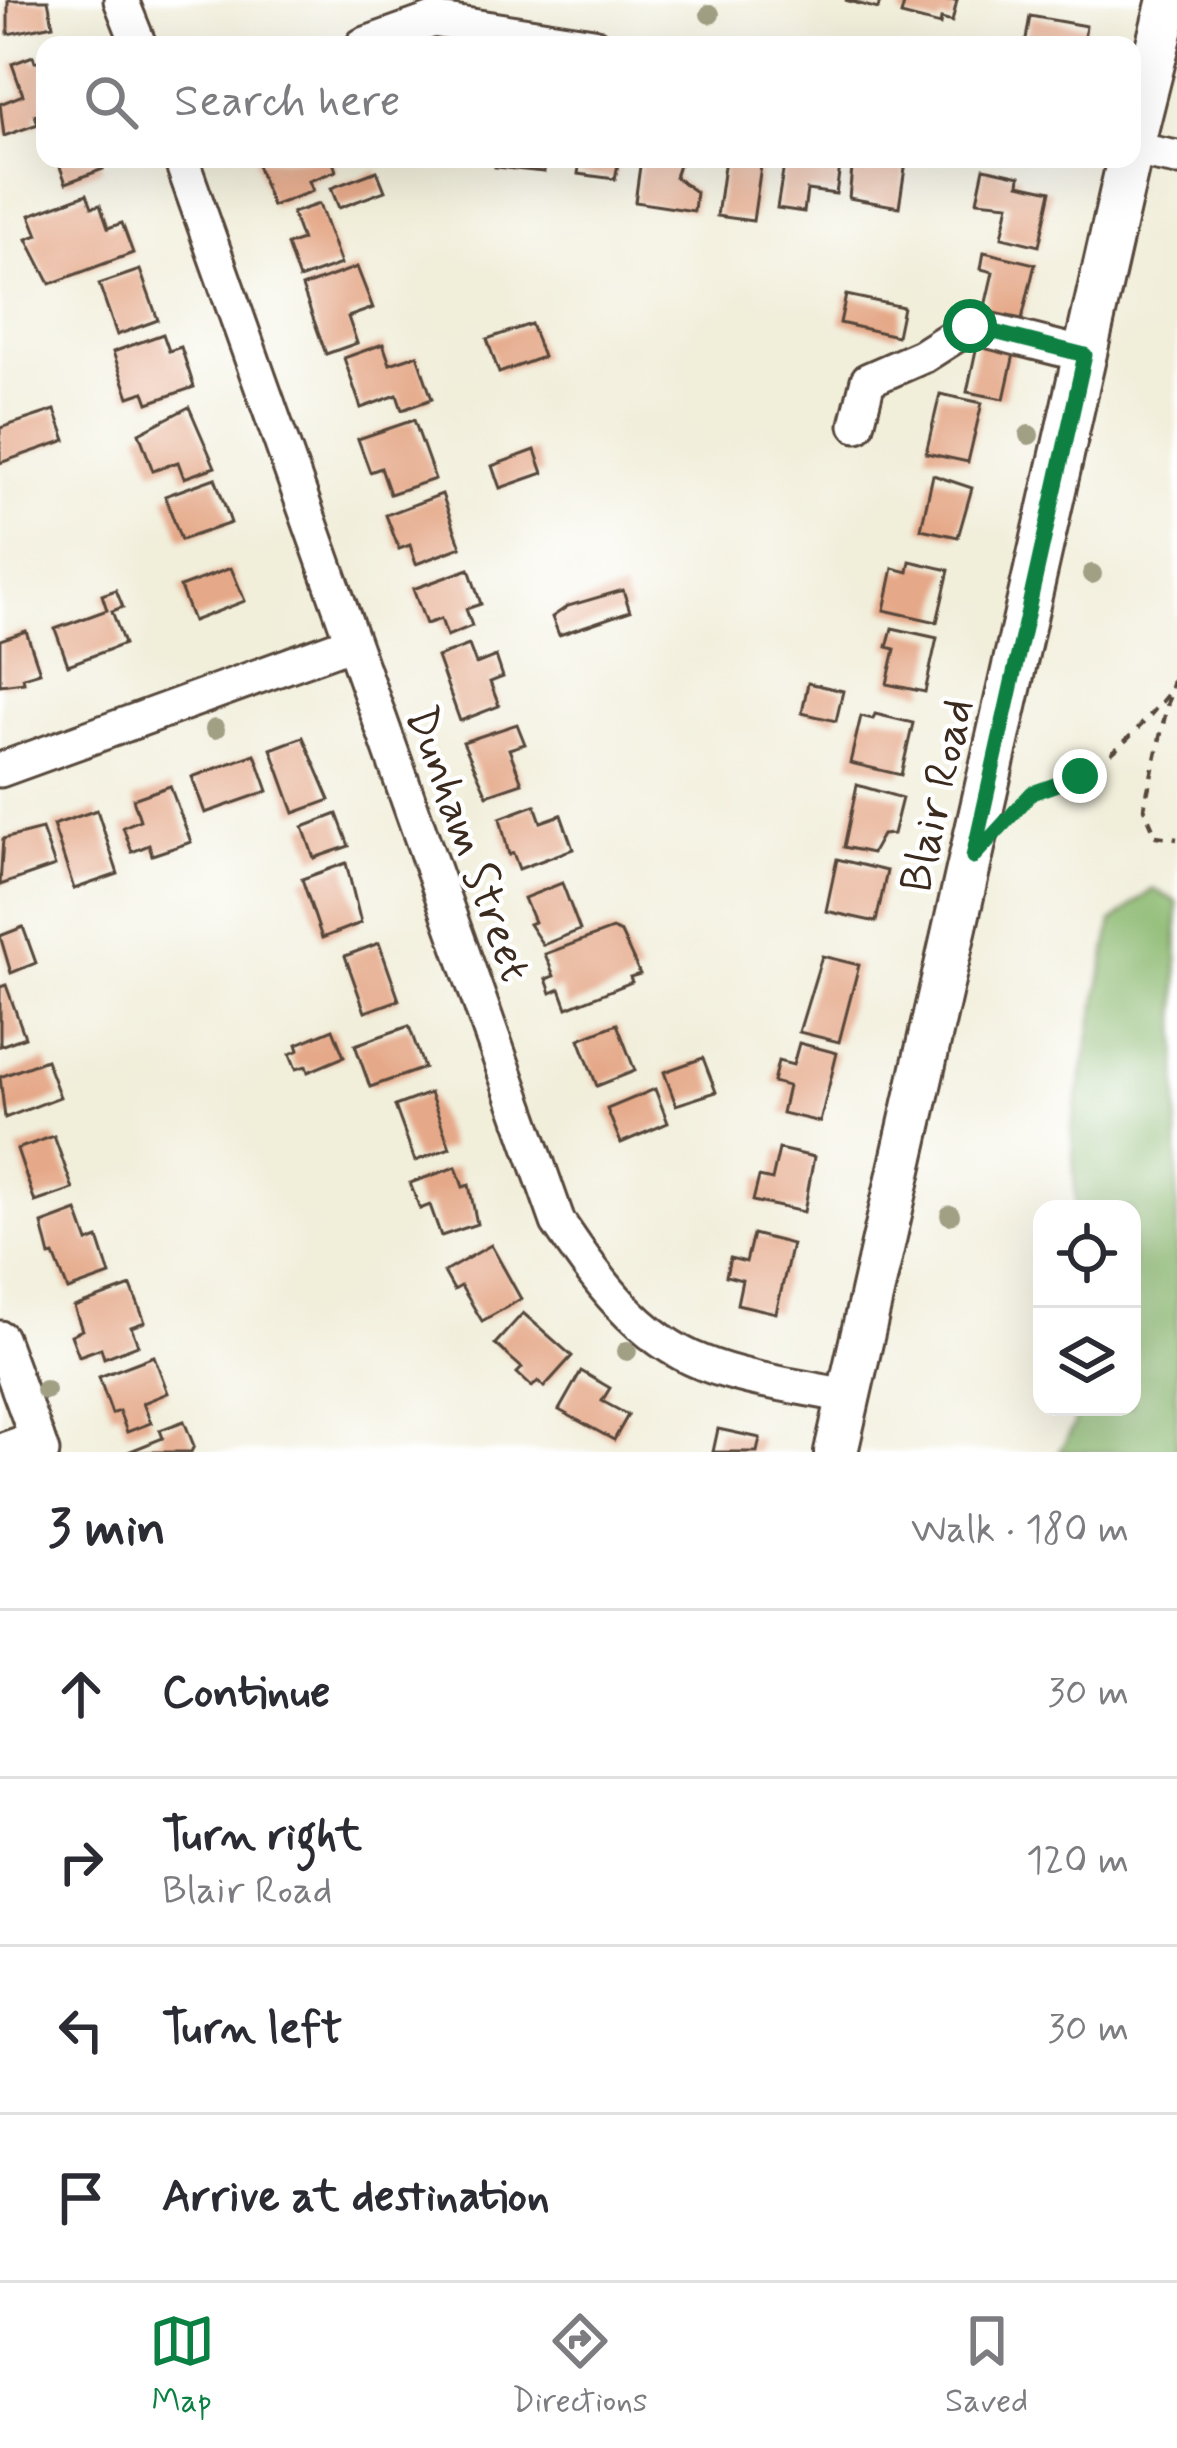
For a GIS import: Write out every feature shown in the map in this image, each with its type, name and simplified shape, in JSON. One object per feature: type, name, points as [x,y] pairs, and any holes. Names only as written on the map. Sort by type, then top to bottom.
[{"type":"main road","points":[[1141,112],[1169,0]]},
{"type":"main road","name":"Blair Road","points":[[836,1452],[1127,168]]},
{"type":"street","points":[[121,0],[135,36]]},
{"type":"street","points":[[388,36],[433,20],[535,36]]},
{"type":"street","points":[[1141,150],[1177,158]]},
{"type":"street","name":"Dunham Street","points":[[185,168],[558,1222],[597,1280],[643,1328],[702,1363],[849,1397]]},
{"type":"street","points":[[857,425],[868,380],[923,356],[970,326],[1085,355]]},
{"type":"street","points":[[0,770],[350,643]]},
{"type":"street","points":[[0,1338],[39,1445],[0,1451]]},
{"type":"path","points":[[1177,662],[1144,808],[1156,836],[1177,839]]},
{"type":"path","points":[[1014,818],[1032,793],[1080,776],[1133,736],[1168,694]]},
{"type":"green space","points":[[1153,889],[1177,902],[1177,1452],[1059,1452],[1076,1416],[1141,1416],[1141,1200],[1076,1200],[1072,1128],[1112,922]]},
{"type":"building","points":[[8,0],[48,0],[53,25],[8,34]]},
{"type":"building","points":[[845,0],[880,0],[878,9]]},
{"type":"building","points":[[905,0],[957,0],[952,22],[941,19],[940,25],[901,15]]},
{"type":"building","points":[[1030,16],[1086,26],[1084,36],[1027,36]]},
{"type":"building","points":[[33,56],[36,62],[36,125],[4,136],[0,104],[23,95],[12,64]]},
{"type":"building","points":[[60,168],[103,168],[103,169],[66,183]]},
{"type":"building","points":[[258,168],[335,168],[309,181],[313,191],[272,206]]},
{"type":"building","points":[[579,168],[617,168],[615,179],[578,174]]},
{"type":"building","points":[[640,168],[678,168],[675,177],[696,192],[694,211],[635,202]]},
{"type":"building","points":[[724,168],[761,168],[753,221],[717,216]]},
{"type":"building","points":[[784,168],[840,168],[836,194],[807,190],[804,212],[777,208]]},
{"type":"building","points":[[852,168],[905,168],[899,207],[849,198]]},
{"type":"building","points":[[984,168],[1020,176],[1019,184],[1051,191],[1039,246],[1002,237],[1009,204],[977,201]]},
{"type":"building","points":[[377,171],[385,191],[339,208],[331,188]]},
{"type":"building","points":[[87,194],[92,207],[100,205],[108,228],[122,223],[133,253],[50,284],[27,239],[38,235],[30,215]]},
{"type":"building","points":[[319,204],[341,264],[299,279],[287,245],[302,240],[292,213]]},
{"type":"building","points":[[984,252],[1035,264],[1022,319],[984,311],[993,272],[981,269]]},
{"type":"building","points":[[357,267],[373,308],[348,317],[357,343],[326,354],[302,287]]},
{"type":"building","points":[[140,270],[158,320],[117,335],[99,284]]},
{"type":"building","points":[[846,295],[903,307],[897,336],[840,323]]},
{"type":"building","points":[[531,324],[543,357],[499,373],[487,339]]},
{"type":"building","points":[[163,334],[169,351],[181,347],[194,387],[148,403],[144,392],[129,397],[113,352]]},
{"type":"building","points":[[979,336],[1016,345],[1004,399],[967,392]]},
{"type":"building","points":[[383,344],[390,364],[417,355],[432,399],[402,410],[397,395],[361,408],[344,358]]},
{"type":"building","points":[[940,394],[982,403],[968,462],[926,453]]},
{"type":"building","points":[[189,407],[215,467],[184,478],[178,462],[153,471],[139,433]]},
{"type":"building","points":[[55,410],[66,440],[0,463],[0,428]]},
{"type":"building","points":[[414,420],[435,479],[390,494],[381,468],[370,472],[358,439]]},
{"type":"building","points":[[535,450],[543,473],[500,488],[492,466]]},
{"type":"building","points":[[933,475],[972,488],[958,537],[921,529]]},
{"type":"building","points":[[215,478],[231,523],[181,540],[165,496]]},
{"type":"building","points":[[442,494],[461,547],[416,564],[410,545],[399,549],[386,515]]},
{"type":"building","points":[[910,561],[949,570],[937,622],[884,610],[893,568],[908,572]]},
{"type":"building","points":[[231,568],[245,601],[193,621],[180,587]]},
{"type":"building","points":[[469,569],[481,604],[466,609],[472,626],[447,636],[441,619],[426,624],[413,589]]},
{"type":"building","points":[[116,590],[123,607],[112,611],[124,644],[68,665],[55,629],[107,610],[102,595]]},
{"type":"building","points":[[623,590],[630,611],[559,635],[552,617],[568,606]]},
{"type":"building","points":[[892,628],[937,638],[925,692],[887,684],[895,649],[887,647]]},
{"type":"building","points":[[26,631],[40,672],[23,677],[24,682],[0,685],[0,640]]},
{"type":"building","points":[[469,645],[476,664],[496,656],[503,677],[490,682],[499,706],[460,721],[437,657]]},
{"type":"building","points":[[808,683],[843,691],[836,721],[802,713]]},
{"type":"building","points":[[875,714],[913,723],[901,775],[850,763],[861,716],[873,719]]},
{"type":"building","points":[[517,724],[525,744],[509,749],[522,783],[487,795],[463,742]]},
{"type":"building","points":[[303,737],[330,800],[294,813],[271,749]]},
{"type":"building","points":[[255,754],[268,791],[205,813],[192,777]]},
{"type":"building","points":[[857,785],[902,798],[893,834],[882,835],[872,853],[844,847]]},
{"type":"building","points":[[170,786],[191,842],[152,855],[149,845],[132,852],[123,827],[140,820],[133,799]]},
{"type":"building","points":[[535,805],[541,822],[561,815],[573,849],[519,869],[513,853],[509,855],[500,818]]},
{"type":"building","points":[[97,810],[118,874],[74,889],[53,825]]},
{"type":"building","points":[[337,814],[349,846],[314,858],[303,827]]},
{"type":"building","points":[[42,829],[55,866],[0,885],[3,839]]},
{"type":"building","points":[[837,859],[887,871],[876,922],[826,911]]},
{"type":"building","points":[[346,863],[361,923],[322,938],[302,879]]},
{"type":"building","points":[[562,883],[580,930],[543,945],[529,924],[534,922],[524,898]]},
{"type":"building","points":[[23,927],[36,963],[11,973],[0,936]]},
{"type":"building","points":[[612,929],[621,933],[640,974],[630,977],[632,982],[567,1008],[560,989],[551,993],[546,979],[554,976],[545,954]]},
{"type":"building","points":[[379,943],[399,1000],[365,1012],[345,956]]},
{"type":"building","points":[[822,956],[859,965],[839,1042],[799,1032]]},
{"type":"building","points":[[6,985],[25,1037],[0,1046],[0,987]]},
{"type":"building","points":[[617,1024],[635,1071],[597,1086],[579,1039]]},
{"type":"building","points":[[409,1026],[424,1068],[370,1087],[355,1045]]},
{"type":"building","points":[[333,1029],[344,1057],[308,1072],[306,1066],[296,1069],[290,1054],[299,1050],[297,1044]]},
{"type":"building","points":[[799,1043],[837,1053],[820,1122],[782,1113],[788,1086],[773,1082],[778,1061],[793,1065]]},
{"type":"building","points":[[703,1058],[716,1092],[676,1105],[664,1072]]},
{"type":"building","points":[[46,1060],[60,1097],[5,1118],[0,1077]]},
{"type":"building","points":[[655,1089],[668,1123],[621,1143],[607,1109]]},
{"type":"building","points":[[430,1093],[450,1148],[415,1161],[395,1106]]},
{"type":"building","points":[[54,1136],[73,1189],[35,1202],[17,1149]]},
{"type":"building","points":[[779,1149],[814,1157],[804,1212],[753,1201],[759,1177],[772,1180]]},
{"type":"building","points":[[456,1167],[463,1187],[469,1185],[477,1224],[441,1236],[430,1205],[420,1209],[410,1183]]},
{"type":"building","points":[[77,1211],[88,1242],[98,1238],[110,1275],[68,1290],[54,1255],[50,1256],[42,1224]]},
{"type":"building","points":[[753,1234],[792,1244],[776,1313],[737,1304],[742,1280],[726,1276],[730,1258],[746,1262]]},
{"type":"building","points":[[491,1245],[521,1299],[482,1321],[461,1286],[454,1290],[444,1272]]},
{"type":"building","points":[[131,1286],[145,1322],[131,1327],[138,1345],[104,1358],[101,1348],[79,1356],[71,1335],[82,1330],[74,1307]]},
{"type":"building","points":[[523,1313],[572,1356],[544,1387],[538,1381],[532,1387],[517,1373],[522,1368],[495,1344]]},
{"type":"building","points":[[154,1356],[168,1393],[143,1403],[151,1423],[127,1432],[119,1411],[112,1414],[99,1377]]},
{"type":"building","points":[[581,1371],[610,1388],[602,1401],[628,1415],[614,1440],[559,1410]]},
{"type":"building","points":[[184,1421],[194,1446],[191,1452],[128,1452],[163,1438],[160,1430]]},
{"type":"building","points":[[718,1429],[760,1438],[757,1452],[713,1452]]},
{"type":"route","points":[[970,326],[1085,355],[973,857],[1014,818],[1032,793],[1080,776]]}]
